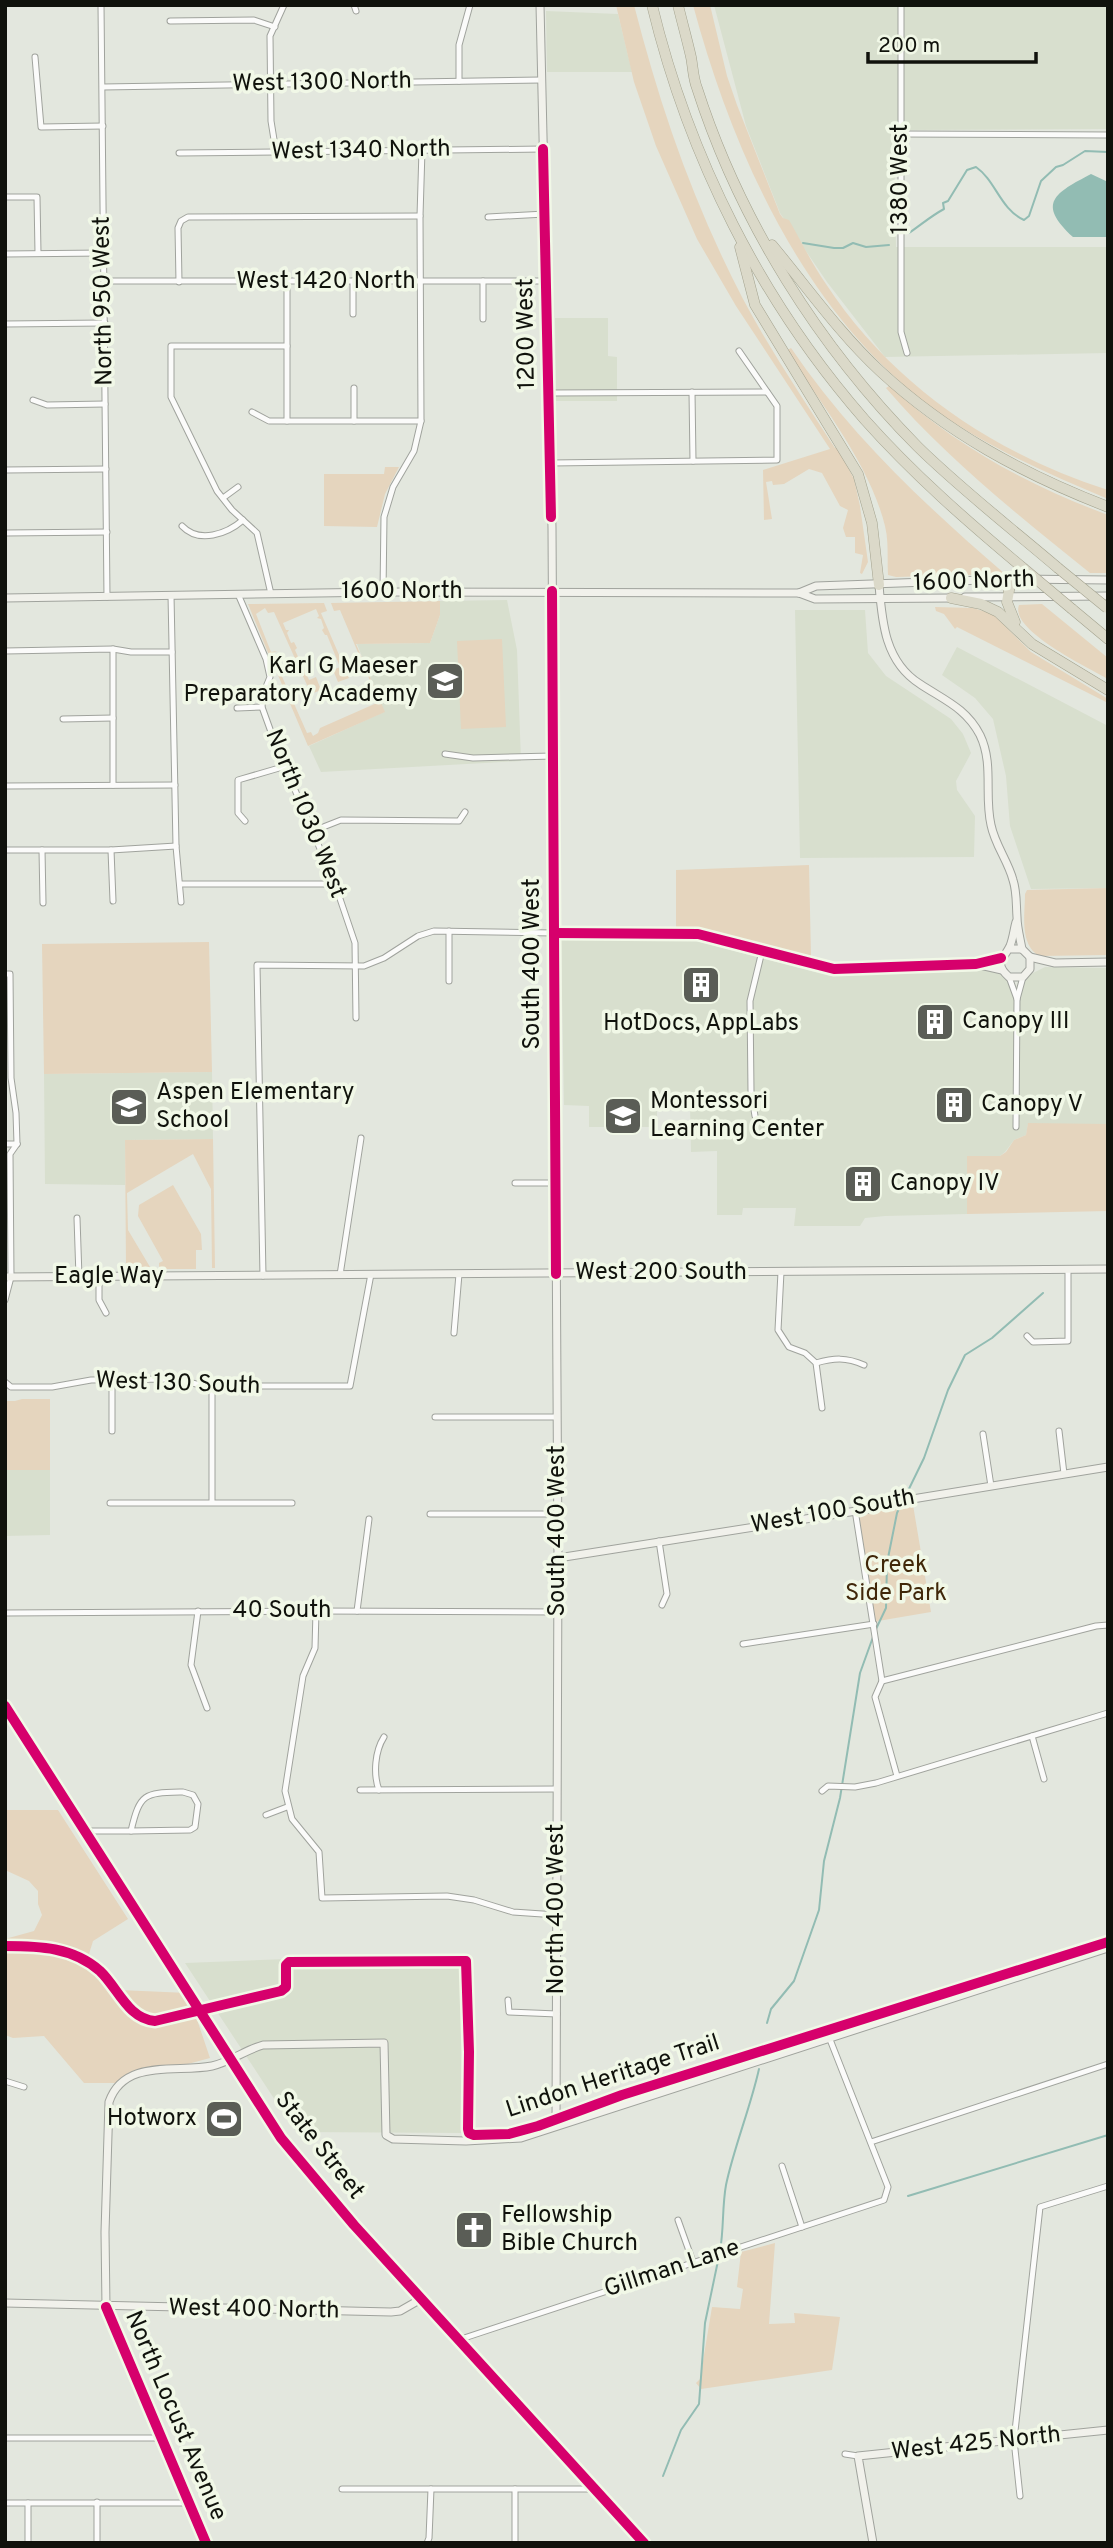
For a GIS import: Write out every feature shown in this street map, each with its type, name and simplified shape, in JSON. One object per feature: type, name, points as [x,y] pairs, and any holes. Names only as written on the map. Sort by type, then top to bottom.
[{"type":"highway","points":[[652,5],[684,113],[711,180],[737,233],[799,336],[864,419],[943,499],[1108,639]]},
{"type":"highway","points":[[678,5],[699,94],[723,157],[756,226],[809,313],[879,405],[947,474],[1107,609]]},
{"type":"highway","points":[[756,226],[878,370],[925,410],[962,437],[1015,467],[1108,507]]},
{"type":"highway","points":[[737,233],[755,305],[858,474],[869,507],[879,584]]},
{"type":"highway","points":[[1011,579],[1008,609],[1022,635]]},
{"type":"highway","points":[[951,598],[990,607],[1038,648],[1108,690]]},
{"type":"main road","name":"State Street","points":[[5,1706],[281,2138],[354,2225],[644,2543]]},
{"type":"street","name":"North 950 West","points":[[101,5],[107,597]]},
{"type":"street","points":[[276,152],[271,121],[270,36],[284,5]]},
{"type":"street","points":[[459,81],[459,45],[470,5]]},
{"type":"street","name":"1200 West","points":[[540,5],[550,393],[552,654]]},
{"type":"street","name":"1380 West","points":[[901,5],[901,332],[907,353]]},
{"type":"street","points":[[170,21],[254,20],[275,27]]},
{"type":"street","points":[[36,57],[41,127],[103,126]]},
{"type":"street","name":"West 1300 North","points":[[103,86],[541,80]]},
{"type":"street","points":[[901,134],[1108,135]]},
{"type":"street","name":"West 1340 North","points":[[179,152],[543,149]]},
{"type":"street","points":[[383,592],[384,517],[393,487],[414,451],[421,421],[422,150]]},
{"type":"street","points":[[5,197],[37,197],[38,253]]},
{"type":"street","points":[[488,217],[545,214]]},
{"type":"street","points":[[179,282],[178,229],[181,221],[188,217],[420,216]]},
{"type":"street","points":[[5,254],[104,253]]},
{"type":"street","name":"West 1420 North","points":[[105,281],[547,281]]},
{"type":"street","points":[[353,281],[354,314]]},
{"type":"street","points":[[483,318],[484,281]]},
{"type":"street","points":[[287,282],[287,421]]},
{"type":"street","points":[[5,324],[105,323]]},
{"type":"street","points":[[271,594],[257,533],[223,498],[171,397],[171,346],[287,346]]},
{"type":"street","points":[[551,463],[777,460],[777,406],[739,351]]},
{"type":"street","points":[[354,388],[354,421]]},
{"type":"street","points":[[692,392],[693,461]]},
{"type":"street","points":[[550,393],[767,392]]},
{"type":"street","points":[[33,400],[47,405],[105,404]]},
{"type":"street","points":[[252,412],[270,421],[421,421]]},
{"type":"street","points":[[5,470],[106,469]]},
{"type":"street","points":[[223,498],[238,487]]},
{"type":"street","points":[[182,526],[200,537],[232,529],[243,520]]},
{"type":"street","points":[[5,533],[107,532]]},
{"type":"street","name":"1600 North","points":[[799,593],[816,586],[1011,579],[1108,580]]},
{"type":"street","points":[[879,584],[884,633],[897,661],[919,684],[949,700],[964,712],[983,744],[988,765],[991,827],[1016,890],[1022,948],[1030,957],[1055,962],[1108,962]]},
{"type":"street","name":"1600 North","points":[[5,598],[552,591],[799,593],[815,599],[1108,596]]},
{"type":"street","name":"North 1030 West","points":[[238,594],[266,660],[270,677],[263,694],[262,707],[335,884],[355,943],[356,1018]]},
{"type":"street","points":[[171,595],[176,846],[181,902]]},
{"type":"street","points":[[5,650],[113,649],[172,652]]},
{"type":"street","points":[[113,649],[113,785]]},
{"type":"street","name":"South 400 West","points":[[552,654],[559,1693]]},
{"type":"street","points":[[237,708],[262,707]]},
{"type":"street","points":[[63,719],[113,718]]},
{"type":"street","points":[[445,754],[473,758],[553,756]]},
{"type":"street","points":[[245,821],[238,813],[238,780],[286,766]]},
{"type":"street","points":[[5,786],[175,785]]},
{"type":"street","points":[[313,831],[341,820],[459,821],[466,812]]},
{"type":"street","points":[[5,850],[111,850],[176,846]]},
{"type":"street","points":[[42,850],[43,903]]},
{"type":"street","points":[[111,850],[113,901]]},
{"type":"street","points":[[180,884],[335,884]]},
{"type":"street","points":[[263,1276],[257,965],[372,964],[418,936],[434,931],[698,934],[834,969],[976,964],[1001,958],[1009,949],[1017,919]]},
{"type":"street","points":[[449,931],[449,981]]},
{"type":"street","points":[[1009,949],[1022,948]]},
{"type":"street","points":[[755,1116],[751,1105],[750,1001],[762,951]]},
{"type":"street","points":[[1030,957],[1030,969]]},
{"type":"street","points":[[1001,958],[1002,970]]},
{"type":"street","points":[[1016,1127],[1017,999],[1023,976],[1030,969],[1055,962]]},
{"type":"street","points":[[976,964],[1002,970],[1009,977],[1017,999]]},
{"type":"street","points":[[5,974],[10,974],[11,1047],[8,1078],[16,1113],[17,1143],[10,1154],[8,1277],[5,1300]]},
{"type":"street","points":[[1009,977],[1023,976]]},
{"type":"street","points":[[340,1275],[361,1138]]},
{"type":"street","points":[[5,1143],[17,1143]]},
{"type":"street","points":[[515,1183],[556,1183]]},
{"type":"street","points":[[77,1218],[79,1277]]},
{"type":"street","points":[[1027,1336],[1033,1342],[1068,1341],[1068,1269]]},
{"type":"street","name":"West 200 South","points":[[213,1276],[1108,1269]]},
{"type":"street","points":[[781,1272],[778,1330],[789,1347],[804,1353],[816,1363],[822,1408]]},
{"type":"street","name":"West 130 South","points":[[6,1383],[11,1387],[52,1387],[112,1379],[179,1380],[212,1386],[351,1386],[371,1274]]},
{"type":"street","points":[[454,1333],[459,1274]]},
{"type":"street","name":"Eagle Way","points":[[8,1277],[213,1276]]},
{"type":"street","points":[[99,1277],[99,1300],[106,1313]]},
{"type":"street","points":[[816,1363],[849,1358],[864,1365]]},
{"type":"street","points":[[112,1379],[112,1431]]},
{"type":"street","points":[[212,1386],[212,1502]]},
{"type":"street","points":[[435,1417],[557,1417]]},
{"type":"street","points":[[1059,1431],[1064,1474]]},
{"type":"street","points":[[983,1434],[991,1486]]},
{"type":"street","name":"West 100 South","points":[[558,1558],[1108,1467]]},
{"type":"street","points":[[110,1503],[292,1503]]},
{"type":"street","points":[[855,1510],[882,1681],[875,1697],[897,1776]]},
{"type":"street","points":[[430,1514],[558,1514]]},
{"type":"street","points":[[357,1611],[369,1519]]},
{"type":"street","points":[[659,1541],[667,1594],[662,1605]]},
{"type":"street","points":[[198,1611],[191,1665],[207,1708]]},
{"type":"street","points":[[316,1611],[315,1648],[303,1676],[285,1791],[287,1807],[297,1826],[316,1845],[319,1852],[322,1898],[447,1896],[474,1900],[513,1912],[557,1914]]},
{"type":"street","name":"40 South","points":[[5,1613],[558,1612]]},
{"type":"street","points":[[743,1644],[874,1624]]},
{"type":"street","points":[[882,1681],[1082,1629],[1108,1625]]},
{"type":"street","name":"North 400 West","points":[[556,2125],[559,1693]]},
{"type":"street","points":[[822,1791],[828,1786],[855,1787],[897,1776],[1108,1713]]},
{"type":"street","points":[[1032,1736],[1044,1779]]},
{"type":"street","points":[[379,1790],[376,1781],[377,1757],[384,1737]]},
{"type":"street","points":[[360,1790],[557,1789]]},
{"type":"street","points":[[85,1831],[131,1831],[190,1830],[195,1827],[197,1798],[183,1792],[150,1794],[141,1801],[131,1831]]},
{"type":"street","points":[[266,1815],[287,1807]]},
{"type":"street","points":[[106,2306],[105,2232],[111,2098],[119,2085],[144,2071],[214,2066],[245,2050],[263,2045],[384,2043],[386,2135],[393,2140],[521,2138],[1108,1948]]},
{"type":"street","points":[[508,2000],[509,2012],[557,2014]]},
{"type":"street","points":[[829,2037],[871,2142],[1108,2064]]},
{"type":"street","points":[[5,2081],[24,2087]]},
{"type":"street","name":"Gillman Lane","points":[[458,2340],[886,2197],[888,2187],[871,2142]]},
{"type":"street","points":[[782,2166],[802,2227]]},
{"type":"street","points":[[1020,2496],[1014,2440],[1040,2207],[1108,2186]]},
{"type":"street","points":[[678,2220],[693,2262]]},
{"type":"street","name":"West 400 North","points":[[5,2303],[377,2312],[400,2311],[421,2299]]},
{"type":"street","name":"North Locust Avenue","points":[[106,2306],[206,2543]]},
{"type":"street","name":"West 425 North","points":[[845,2454],[858,2456],[1108,2430]]},
{"type":"street","points":[[5,2438],[161,2438]]},
{"type":"street","points":[[858,2456],[873,2543]]},
{"type":"street","points":[[342,2489],[595,2489]]},
{"type":"street","points":[[427,2543],[431,2489]]},
{"type":"street","points":[[515,2489],[515,2543]]},
{"type":"street","points":[[28,2502],[28,2543]]},
{"type":"street","points":[[97,2502],[97,2543]]},
{"type":"street","points":[[5,2503],[188,2503]]},
{"type":"shaded area","points":[[714,5],[1108,5],[1108,129],[894,130],[896,247],[1108,247],[1108,353],[885,357],[827,282],[780,213],[746,126]]},
{"type":"shaded area","points":[[546,11],[618,14],[632,72],[547,72]]},
{"type":"shaded area","points":[[555,318],[608,318],[608,356],[617,357],[617,401],[556,401]]},
{"type":"shaded area","name":"Karl G Maeser Preparatory Academy","points":[[507,600],[517,650],[521,761],[321,772],[309,746],[384,712],[357,644],[430,643],[440,615],[440,601]]},
{"type":"shaded area","points":[[795,610],[865,610],[868,653],[886,676],[951,719],[963,734],[971,753],[956,781],[957,790],[975,816],[974,857],[800,858]]},
{"type":"shaded area","points":[[957,647],[1108,726],[1108,888],[1031,889],[1010,826],[1006,776],[993,719],[975,698],[942,675]]},
{"type":"shaded area","points":[[561,940],[692,940],[830,976],[989,969],[1004,975],[1011,989],[1022,989],[1027,976],[1045,967],[1108,968],[1108,1124],[1028,1124],[1026,1135],[1014,1140],[1000,1156],[967,1156],[967,1214],[865,1218],[860,1226],[794,1226],[796,1208],[743,1208],[742,1215],[717,1215],[717,1151],[691,1152],[690,1104],[657,1105],[657,1127],[589,1127],[589,1106],[564,1105]]},
{"type":"shaded area","name":"Aspen Elementary School","points":[[212,1072],[213,1139],[125,1140],[125,1185],[45,1184],[44,1074]]},
{"type":"shaded area","points":[[5,1470],[50,1470],[50,1535],[5,1536]]},
{"type":"shaded area","points":[[469,1958],[469,2133],[296,2132],[185,1963],[286,1959]]},
{"type":"green space","points":[[616,5],[634,5],[655,81],[680,155],[725,264],[764,337],[835,448],[837,447],[854,479],[868,562],[862,574],[863,555],[855,553],[855,537],[846,537],[843,528],[848,510],[840,506],[822,473],[809,469],[784,484],[773,485],[772,481],[766,482],[772,519],[764,520],[763,470],[830,449],[736,306],[697,239],[656,146],[634,82]]},
{"type":"green space","points":[[693,5],[710,5],[727,76],[780,214],[789,220],[821,276],[852,320],[882,354],[914,384],[949,411],[1026,457],[1108,490],[1108,499],[1018,459],[954,423],[889,371],[848,328],[812,280],[780,228],[753,174],[730,118]]},
{"type":"green space","points":[[791,348],[838,410],[890,468],[1005,574],[888,575],[885,526],[878,503],[843,435],[786,351]]},
{"type":"green space","points":[[889,386],[940,427],[992,461],[1047,490],[1108,515],[1108,573],[1090,573],[1010,507],[958,462],[909,414],[886,388]]},
{"type":"green space","points":[[385,467],[399,467],[385,494],[377,527],[324,526],[324,474],[384,474]]},
{"type":"green space","points":[[440,601],[440,615],[430,643],[356,644],[385,712],[308,746],[272,661],[281,658],[276,663],[307,733],[311,732],[313,736],[320,728],[379,702],[340,610],[334,611],[331,603]]},
{"type":"green space","points":[[324,603],[327,611],[321,613],[349,678],[338,682],[333,670],[340,667],[327,635],[322,630],[324,628],[321,619],[317,618],[319,616],[316,609],[283,623],[286,630],[289,630],[287,633],[291,643],[294,642],[297,648],[295,650],[309,680],[316,677],[321,690],[311,694],[274,612],[268,613],[265,608],[256,614],[271,652],[277,651],[269,655],[248,604]]},
{"type":"green space","points":[[1042,604],[1108,658],[1108,679],[1053,647],[1026,626],[1019,615],[1019,605]]},
{"type":"green space","points":[[935,607],[973,608],[993,614],[1031,652],[1108,699],[1108,703],[957,627],[955,629]]},
{"type":"green space","points":[[502,639],[506,727],[461,729],[457,641]]},
{"type":"green space","points":[[809,865],[811,956],[676,927],[676,870]]},
{"type":"green space","points":[[1108,888],[1108,955],[1039,956],[1033,951],[1028,944],[1024,928],[1027,890]]},
{"type":"green space","points":[[209,942],[212,1072],[44,1074],[42,944]]},
{"type":"green space","points":[[1028,1123],[1108,1124],[1108,1211],[967,1214],[967,1156],[1000,1156],[1014,1140],[1026,1135]]},
{"type":"green space","points":[[213,1139],[215,1268],[212,1268],[211,1189],[193,1154],[127,1193],[128,1230],[150,1267],[126,1267],[125,1140]]},
{"type":"green space","points":[[173,1185],[201,1234],[202,1250],[196,1250],[196,1269],[159,1269],[159,1263],[163,1261],[138,1216],[139,1205]]},
{"type":"green space","points":[[50,1399],[50,1470],[5,1470],[5,1401]]},
{"type":"green space","name":"Creek Side Park","points":[[912,1499],[931,1612],[878,1621],[874,1624],[855,1510]]},
{"type":"green space","points":[[5,1810],[58,1810],[128,1919],[93,1941],[89,1954],[106,1970],[119,1990],[188,1993],[210,2058],[184,2065],[142,2068],[130,2073],[118,2083],[84,2083],[44,2036],[13,2038],[5,2035],[5,1939],[34,1931],[42,1915],[38,1904],[38,1891],[29,1881],[5,1870]]},
{"type":"green space","points":[[775,2243],[769,2324],[795,2323],[794,2313],[840,2317],[832,2370],[701,2389],[696,2383],[700,2379],[712,2307],[740,2309],[743,2289],[737,2287],[741,2252]]},
{"type":"water","points":[[1091,174],[1108,182],[1108,237],[1073,237],[1055,215],[1055,200],[1068,187]]},
{"type":"waterway","points":[[909,233],[944,209],[943,203],[948,201],[967,170],[976,167],[983,173],[1009,209],[1024,220],[1029,216],[1041,181],[1056,167],[1085,151],[1108,152]]},
{"type":"waterway","points":[[803,243],[834,248],[843,248],[853,243],[866,247],[889,245]]},
{"type":"waterway","points":[[905,1497],[924,1458],[948,1390],[965,1355],[992,1338],[1043,1293]]},
{"type":"waterway","points":[[876,1629],[886,1608],[887,1563],[897,1513],[902,1502]]},
{"type":"waterway","points":[[767,2023],[771,2009],[794,1981],[819,1910],[824,1861],[840,1798],[860,1673],[873,1637]]},
{"type":"waterway","points":[[720,2251],[726,2185],[759,2069]]},
{"type":"waterway","points":[[908,2196],[1108,2135]]},
{"type":"waterway","points":[[663,2476],[681,2430],[699,2404],[705,2323],[719,2256]]},
{"type":"cycle path","points":[[543,149],[551,517]]},
{"type":"cycle path","points":[[552,591],[556,1274]]},
{"type":"cycle path","points":[[554,933],[698,934],[834,969],[976,964],[1001,958]]},
{"type":"cycle path","points":[[5,1706],[281,2138],[354,2225],[644,2543]]},
{"type":"cycle path","name":"Lindon Heritage Trail","points":[[5,1946],[43,1948],[79,1957],[100,1971],[130,2009],[155,2021],[281,1991],[286,1987],[286,1965],[289,1962],[466,1961],[468,2129],[469,2133],[474,2135],[509,2134],[538,2126],[622,2095],[1108,1942]]},
{"type":"cycle path","points":[[106,2307],[206,2543]]},
{"type":"place","name":"Karl G Maeser Preparatory Academy","points":[[445,681]]},
{"type":"place","name":"HotDocs, AppLabs","points":[[701,985]]},
{"type":"place","name":"Canopy III","points":[[935,1022]]},
{"type":"place","name":"Canopy V","points":[[954,1105]]},
{"type":"place","name":"Aspen Elementary School","points":[[129,1107]]},
{"type":"place","name":"Montessori Learning Center","points":[[623,1116]]},
{"type":"place","name":"Canopy IV","points":[[863,1184]]},
{"type":"place","name":"Hotworx","points":[[224,2119]]},
{"type":"place","name":"Fellowship Bible Church","points":[[474,2230]]}]
